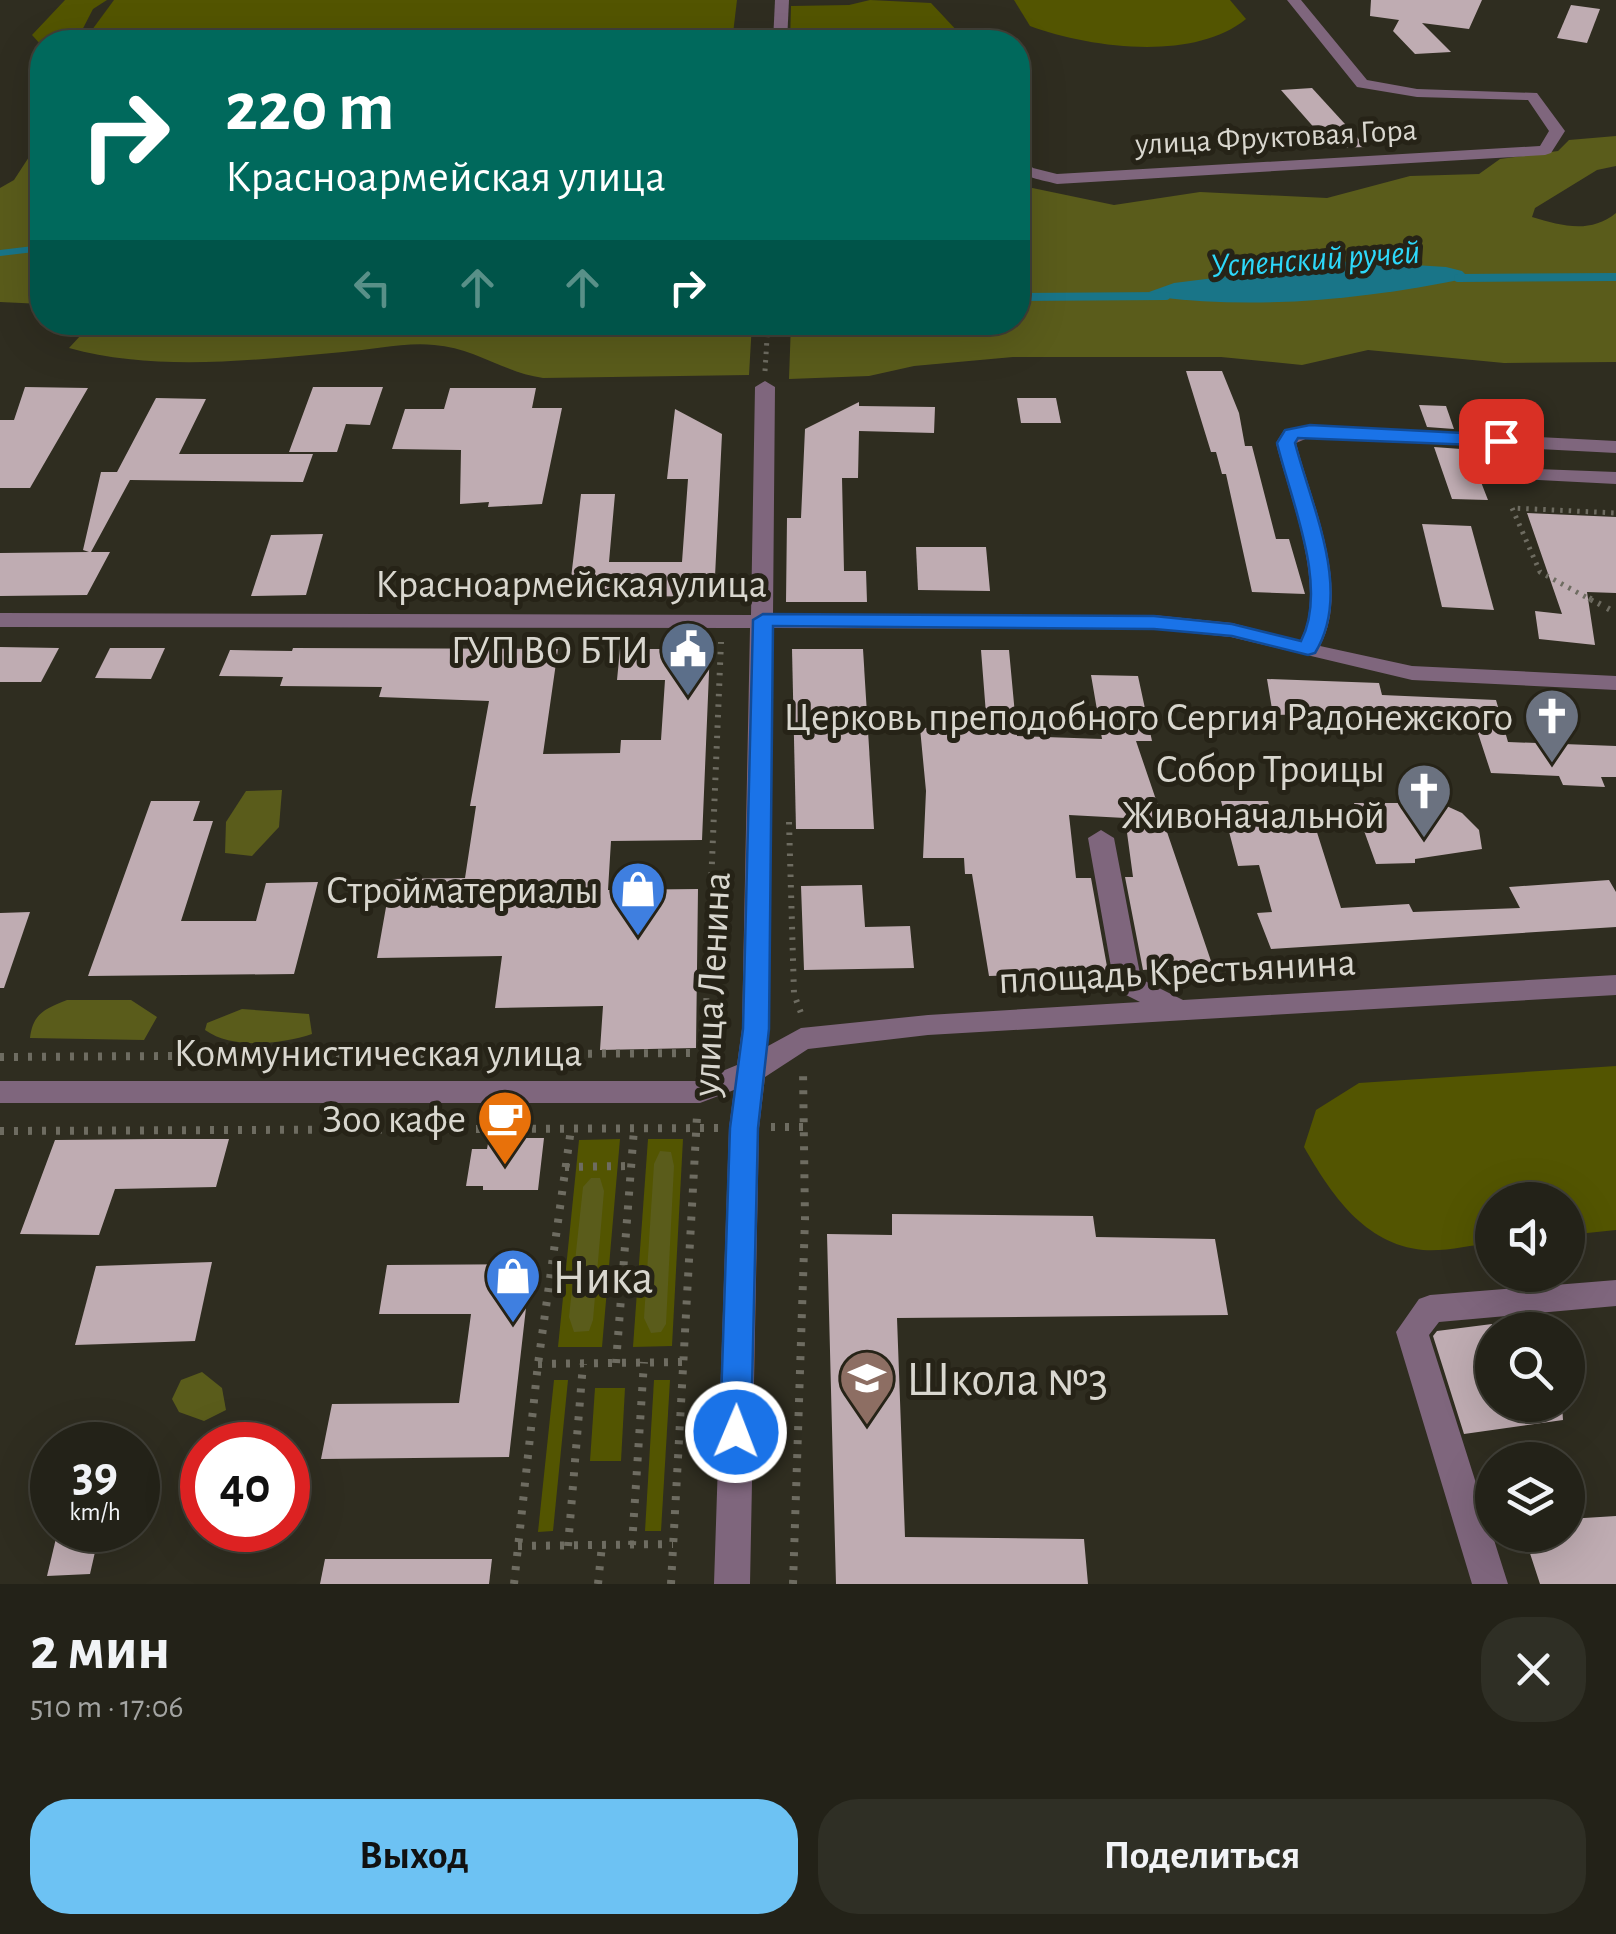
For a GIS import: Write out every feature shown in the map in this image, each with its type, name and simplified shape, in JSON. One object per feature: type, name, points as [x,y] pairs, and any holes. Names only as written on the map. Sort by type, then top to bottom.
[{"type":"street","points":[[781,30],[782,0]]},
{"type":"street","name":"улица Фруктовая Гора","points":[[1030,172],[1057,179],[1546,150],[1557,131],[1532,96],[1416,93],[1362,84],[1294,0]]},
{"type":"street","name":"улица Ленина","points":[[732,1584],[744,1128],[756,1029],[765,387]]},
{"type":"street","points":[[1308,649],[1321,623],[1324,590],[1286,443],[1291,434],[1310,430],[1616,447]]},
{"type":"street","points":[[1488,473],[1616,478]]},
{"type":"street","name":"Красноармейская улица","points":[[0,620],[1154,622],[1232,630],[1412,673],[1616,683]]},
{"type":"street","points":[[1101,838],[1128,984],[1177,1010]]},
{"type":"street","name":"площадь Крестьянина","points":[[752,1071],[802,1039],[928,1026],[1616,984]]},
{"type":"street","name":"Коммунистическая улица","points":[[0,1092],[700,1092],[752,1071]]},
{"type":"street","points":[[1490,1584],[1412,1332],[1430,1309],[1616,1294]]},
{"type":"path","points":[[765,387],[767,335]]},
{"type":"path","points":[[1615,610],[1540,572],[1512,508],[1616,513]]},
{"type":"path","points":[[789,817],[794,994],[800,1008],[805,1127],[793,1584]]},
{"type":"path","points":[[0,1056],[704,1053]]},
{"type":"path","points":[[0,1131],[805,1127]]},
{"type":"path","points":[[514,1584],[538,1364],[570,1129]]},
{"type":"path","points":[[616,1363],[634,1129]]},
{"type":"path","points":[[565,1167],[631,1166]]},
{"type":"path","points":[[632,1545],[644,1362]]},
{"type":"path","points":[[538,1364],[683,1362]]},
{"type":"path","points":[[568,1546],[583,1364]]},
{"type":"path","points":[[518,1546],[673,1544]]},
{"type":"path","points":[[598,1584],[602,1546]]},
{"type":"shaded area","points":[[65,0],[107,0],[93,9],[82,30],[37,30]]},
{"type":"shaded area","points":[[114,0],[737,0],[733,30],[92,30]]},
{"type":"shaded area","points":[[870,0],[931,3],[956,30],[790,30],[791,6],[849,5]]},
{"type":"shaded area","points":[[1014,0],[1230,0],[1246,19],[1224,33],[1198,41],[1170,46],[1111,45],[1030,26]]},
{"type":"shaded area","points":[[1616,136],[1616,166],[1597,170],[1535,208],[1532,217],[1586,226],[1616,213],[1616,362],[1504,363],[1368,350],[1302,365],[1221,357],[1013,357],[914,366],[869,376],[789,379],[791,335],[1030,335],[1030,188],[1114,205],[1200,192],[1327,198],[1410,176],[1479,174],[1500,159],[1558,151],[1569,140]]},
{"type":"shaded area","points":[[30,155],[30,303],[0,302],[0,188],[14,180]]},
{"type":"shaded area","points":[[81,335],[751,335],[749,375],[543,378],[449,347],[423,344],[205,362],[136,360],[69,348]]},
{"type":"shaded area","points":[[282,790],[279,827],[252,856],[225,853],[226,822],[246,791]]},
{"type":"shaded area","points":[[67,1000],[131,1000],[157,1017],[144,1040],[30,1038],[41,1013]]},
{"type":"shaded area","points":[[242,1009],[309,1014],[312,1034],[243,1043],[205,1030],[207,1023]]},
{"type":"shaded area","points":[[1616,1066],[1616,1230],[1585,1233],[1585,1182],[1475,1182],[1475,1245],[1423,1250],[1383,1238],[1338,1199],[1304,1147],[1316,1110],[1359,1083]]},
{"type":"shaded area","points":[[620,1139],[602,1347],[558,1347],[579,1140]]},
{"type":"shaded area","points":[[648,1139],[683,1139],[672,1346],[633,1347]]},
{"type":"shaded area","points":[[660,1151],[671,1152],[674,1166],[666,1324],[661,1332],[651,1333],[644,1318],[654,1164]]},
{"type":"shaded area","points":[[591,1178],[600,1178],[604,1191],[593,1320],[589,1331],[574,1332],[569,1317],[583,1187]]},
{"type":"shaded area","points":[[202,1372],[222,1388],[226,1410],[204,1421],[179,1412],[172,1399],[181,1380]]},
{"type":"shaded area","points":[[554,1380],[568,1380],[553,1531],[538,1532]]},
{"type":"shaded area","points":[[654,1380],[670,1380],[661,1531],[645,1531]]},
{"type":"shaded area","points":[[595,1388],[625,1388],[621,1461],[590,1461]]},
{"type":"water","points":[[1351,261],[1446,267],[1462,271],[1469,278],[1353,297],[1274,302],[1196,301],[1157,297],[1149,292],[1174,283]]},
{"type":"building","points":[[1371,0],[1482,0],[1469,29],[1422,23],[1451,52],[1415,54],[1393,31],[1399,20],[1370,16]]},
{"type":"building","points":[[1571,5],[1600,9],[1587,43],[1557,38]]},
{"type":"building","points":[[1312,88],[1366,147],[1332,148],[1281,90]]},
{"type":"building","points":[[1186,371],[1222,371],[1239,413],[1245,446],[1252,446],[1276,539],[1289,539],[1305,594],[1252,592],[1226,474],[1222,474],[1216,452],[1211,452]]},
{"type":"building","points":[[25,387],[88,388],[30,488],[0,488],[0,420],[14,420]]},
{"type":"building","points":[[313,387],[383,387],[370,425],[346,424],[337,452],[289,452]]},
{"type":"building","points":[[450,388],[536,388],[532,408],[562,408],[542,504],[460,504],[461,450],[392,449],[405,409],[444,409]]},
{"type":"building","points":[[156,398],[206,399],[179,454],[313,454],[303,482],[130,480],[91,552],[110,552],[87,595],[0,596],[0,553],[89,552],[83,550],[101,472],[117,472]]},
{"type":"building","points":[[1017,398],[1056,398],[1061,423],[1021,423]]},
{"type":"building","points":[[859,402],[859,406],[935,407],[934,433],[859,431],[858,478],[842,478],[844,571],[866,571],[867,602],[786,602],[787,518],[801,518],[805,429]]},
{"type":"building","points":[[1419,405],[1446,406],[1454,429],[1427,427]]},
{"type":"building","points":[[675,409],[722,434],[714,597],[569,595],[581,494],[615,494],[609,562],[682,562],[688,479],[667,479]]},
{"type":"building","points":[[1434,447],[1461,449],[1464,459],[1472,459],[1488,500],[1452,499]]},
{"type":"building","points":[[1527,513],[1616,517],[1616,593],[1587,592],[1595,645],[1539,639],[1535,611],[1562,614]]},
{"type":"building","points":[[1422,524],[1471,526],[1494,610],[1442,607]]},
{"type":"building","points":[[323,534],[306,595],[251,596],[271,535]]},
{"type":"building","points":[[916,547],[986,547],[990,591],[918,590]]},
{"type":"building","points":[[0,647],[59,648],[41,682],[0,682]]},
{"type":"building","points":[[110,648],[165,648],[151,679],[95,678]]},
{"type":"building","points":[[558,649],[543,754],[620,753],[621,740],[661,740],[665,680],[617,680],[620,649],[710,649],[702,840],[611,841],[608,890],[698,889],[696,1048],[600,1050],[603,1006],[495,1008],[502,956],[377,958],[391,879],[465,878],[476,806],[470,806],[489,701],[379,697],[382,687],[280,686],[283,677],[219,676],[230,650]]},
{"type":"building","points":[[792,649],[863,649],[874,829],[796,829]]},
{"type":"building","points":[[981,650],[1009,650],[1017,736],[1102,739],[1091,675],[1138,676],[1152,741],[1136,741],[1212,964],[1143,970],[1125,877],[1133,877],[1125,818],[1069,815],[1076,878],[1091,878],[1108,972],[989,976],[972,874],[965,874],[964,858],[923,858],[926,791],[920,728],[987,727]]},
{"type":"building","points":[[1267,679],[1379,683],[1382,695],[1496,700],[1508,742],[1616,746],[1616,777],[1601,777],[1605,787],[1563,785],[1559,776],[1491,773],[1475,724],[1366,721],[1367,729],[1326,728],[1321,714],[1273,715]]},
{"type":"building","points":[[151,801],[200,801],[193,821],[213,821],[181,921],[256,921],[266,883],[318,882],[294,974],[88,976]]},
{"type":"building","points":[[1221,801],[1268,801],[1276,826],[1315,826],[1341,908],[1409,904],[1413,912],[1520,908],[1509,887],[1609,880],[1616,892],[1616,927],[1271,949],[1257,913],[1272,912],[1259,865],[1238,866]]},
{"type":"building","name":"Собор Троицы Живоначальной","points":[[1354,803],[1440,803],[1462,813],[1479,830],[1482,849],[1415,859],[1415,863],[1376,864]]},
{"type":"building","points":[[862,885],[865,927],[910,926],[914,968],[804,970],[801,886]]},
{"type":"building","points":[[30,912],[4,988],[0,988],[0,913]]},
{"type":"building","name":"Зоо кафе","points":[[489,1138],[544,1138],[538,1190],[483,1190],[483,1186],[466,1186],[472,1149],[487,1149]]},
{"type":"building","points":[[229,1139],[216,1187],[115,1189],[99,1235],[20,1234],[55,1140]]},
{"type":"building","name":"Школа №3","points":[[892,1214],[1093,1216],[1096,1237],[1215,1239],[1228,1315],[897,1318],[905,1537],[1084,1539],[1088,1584],[836,1584],[827,1234],[892,1235]]},
{"type":"building","points":[[212,1262],[195,1341],[75,1345],[96,1266]]},
{"type":"building","points":[[531,1264],[509,1457],[321,1459],[332,1404],[459,1403],[471,1314],[379,1314],[387,1265]]},
{"type":"building","points":[[1475,1326],[1475,1422],[1549,1422],[1464,1434],[1433,1336],[1437,1331]]},
{"type":"building","points":[[1616,1516],[1616,1584],[1540,1584],[1530,1552],[1585,1552],[1585,1518]]},
{"type":"building","points":[[53,1552],[95,1552],[90,1574],[47,1576]]},
{"type":"building","points":[[325,1559],[492,1559],[489,1584],[320,1584]]},
{"type":"waterway","name":"Успенский ручей","points":[[0,253],[30,249]]},
{"type":"waterway","name":"Успенский ручей","points":[[1458,278],[1616,277]]},
{"type":"waterway","name":"Успенский ручей","points":[[1030,297],[1166,296]]},
{"type":"place","name":"ГУП ВО БТИ","points":[[688,698]]},
{"type":"place","name":"Церковь преподобного Сергия Радонежского","points":[[1552,765]]},
{"type":"place","name":"Собор Троицы Живоначальной","points":[[1424,840]]},
{"type":"place","name":"Стройматериалы","points":[[638,938]]},
{"type":"place","name":"Зоо кафе","points":[[505,1167]]},
{"type":"place","name":"Ника","points":[[513,1325]]},
{"type":"place","name":"Школа №3","points":[[867,1427]]},
{"type":"route","points":[[736,1432],[744,1128],[756,1029],[763,620],[1154,622],[1232,630],[1308,649],[1321,623],[1324,590],[1286,443],[1291,434],[1310,430],[1501,441]]}]
